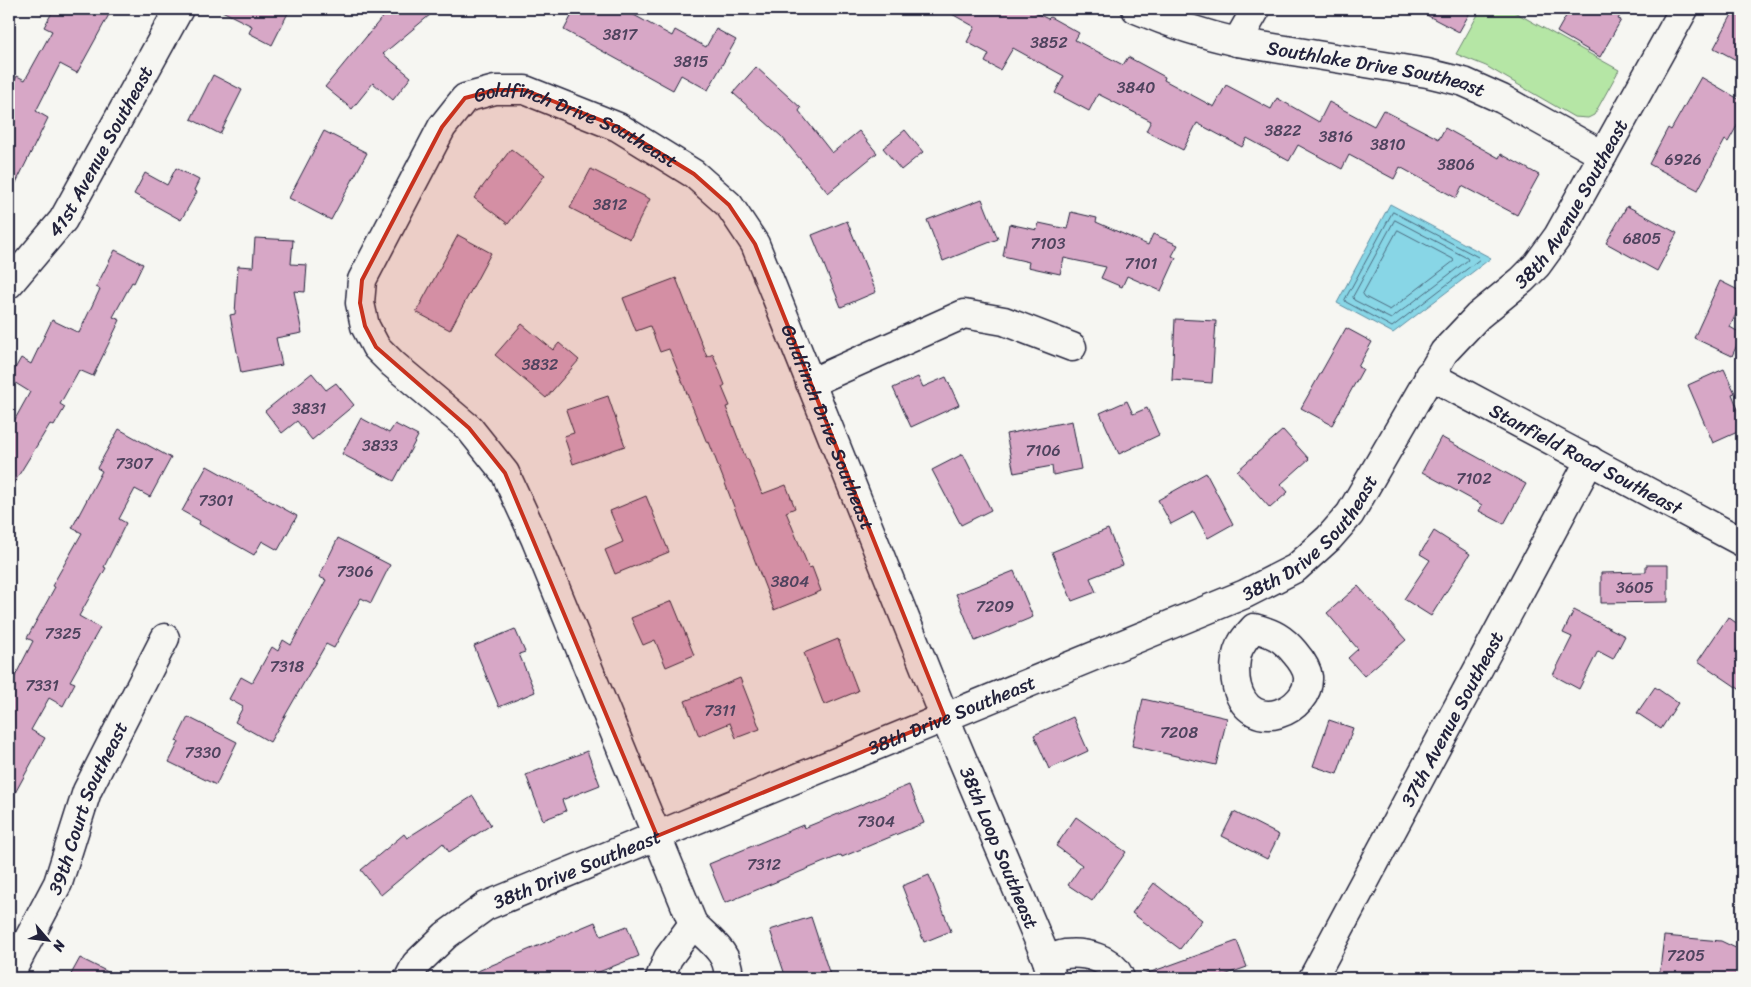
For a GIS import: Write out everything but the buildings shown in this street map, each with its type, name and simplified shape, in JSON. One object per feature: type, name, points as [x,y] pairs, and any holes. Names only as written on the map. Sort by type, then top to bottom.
[{"type":"street","name":"41st Avenue Southeast","points":[[9,284],[63,220],[179,9]]},
{"type":"street","name":"Southlake Drive Southeast","points":[[1136,9],[1189,30],[1237,42],[1427,73],[1464,82],[1502,98],[1603,155]]},
{"type":"street","points":[[1237,42],[1256,9]]},
{"type":"street","name":"38th Avenue Southeast","points":[[1429,376],[1444,352],[1460,333],[1522,280],[1542,258],[1558,236],[1684,9]]},
{"type":"street","name":"Goldfinch Drive Southeast","points":[[693,924],[535,538],[505,473],[469,428],[393,364],[376,347],[363,319],[360,303],[362,280],[442,127],[465,98],[495,90],[525,90],[618,127],[694,174],[729,205],[754,244],[945,718]]},
{"type":"street","points":[[810,383],[964,314],[1004,321],[1072,347]]},
{"type":"street","name":"Stanfield Road Southeast","points":[[1429,376],[1742,542]]},
{"type":"street","name":"38th Drive Southeast","points":[[410,978],[416,964],[446,935],[486,906],[1246,594],[1296,568],[1329,538],[1350,514],[1429,376]]},
{"type":"street","name":"37th Avenue Southeast","points":[[1313,978],[1590,460]]},
{"type":"street","points":[[1246,594],[1254,628]]},
{"type":"street","name":"39th Court Southeast","points":[[9,976],[58,884],[87,791],[166,638]]},
{"type":"street","name":"38th Loop Southeast","points":[[945,718],[1049,969]]},
{"type":"street","points":[[660,978],[668,958],[693,924],[723,954],[729,971],[728,978]]},
{"type":"street","points":[[1049,969],[1065,954],[1084,954],[1098,958],[1111,966],[1120,978]]},
{"type":"highlighted area","points":[[495,90],[525,90],[618,127],[694,174],[729,205],[755,244],[945,718],[657,836],[505,473],[469,428],[376,347],[365,326],[360,303],[362,280],[442,127],[465,98]]},
{"type":"green space","points":[[1481,9],[1509,9],[1619,70],[1594,115],[1588,118],[1574,117],[1486,66],[1456,54]]},
{"type":"water","points":[[1390,204],[1491,258],[1393,333],[1337,303]]}]
